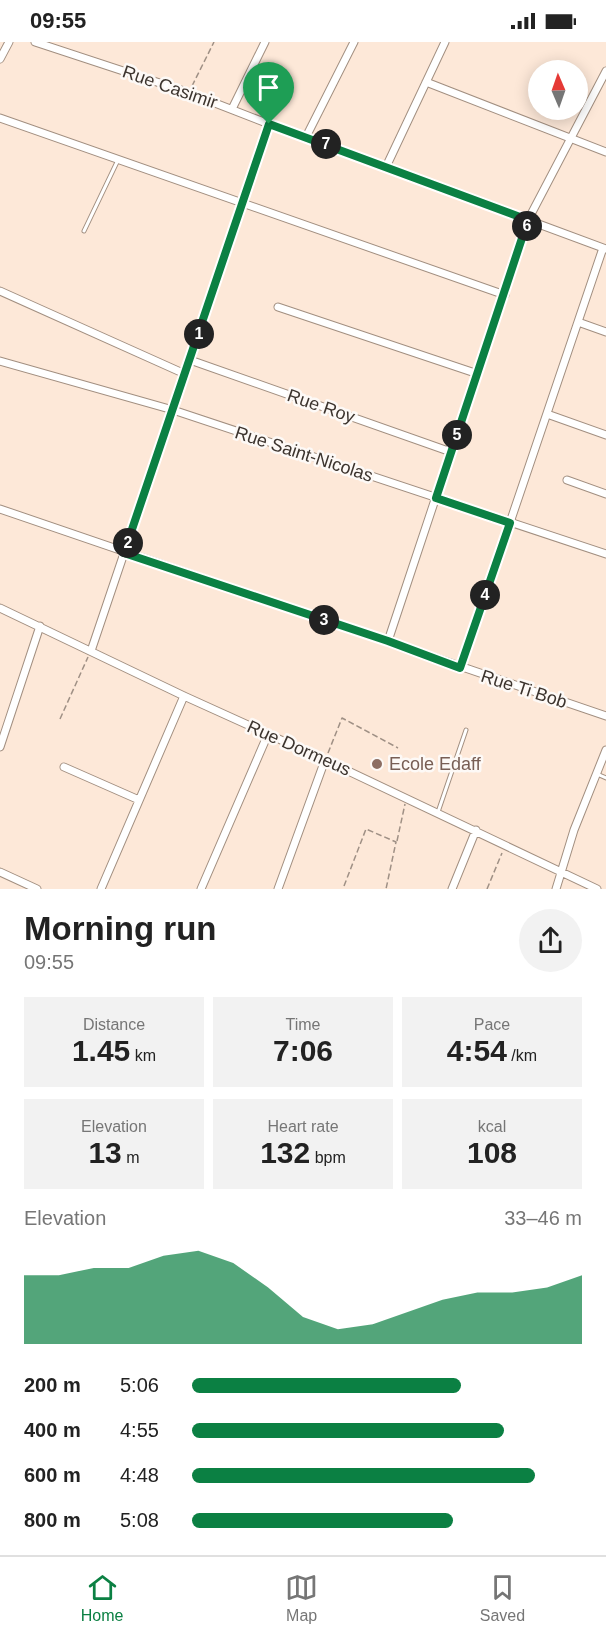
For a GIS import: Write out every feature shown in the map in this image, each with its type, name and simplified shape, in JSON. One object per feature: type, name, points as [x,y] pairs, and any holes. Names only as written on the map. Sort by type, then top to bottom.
[{"type":"street","points":[[0,59],[9,42]]},
{"type":"street","name":"Rue Casimir","points":[[35,42],[189,92],[604,249]]},
{"type":"street","points":[[232,109],[265,42]]},
{"type":"street","points":[[306,137],[354,42]]},
{"type":"street","points":[[386,167],[445,42]]},
{"type":"street","points":[[388,641],[505,295],[528,220],[606,71]]},
{"type":"street","points":[[426,82],[570,140],[606,152]]},
{"type":"street","points":[[0,118],[505,295]]},
{"type":"street","points":[[91,651],[269,124]]},
{"type":"street","points":[[460,668],[604,249]]},
{"type":"street","points":[[0,291],[185,374]]},
{"type":"street","points":[[278,307],[478,374]]},
{"type":"street","points":[[578,322],[606,332]]},
{"type":"street","name":"Rue Roy","points":[[190,360],[451,452]]},
{"type":"street","name":"Rue Saint-Nicolas","points":[[0,361],[172,410],[606,554]]},
{"type":"street","points":[[546,414],[606,435]]},
{"type":"street","points":[[567,480],[606,494]]},
{"type":"street","name":"Rue Ti Bob","points":[[0,509],[606,716]]},
{"type":"street","name":"Rue Dormeus","points":[[0,608],[184,696],[476,830],[597,889]]},
{"type":"street","points":[[0,747],[40,626]]},
{"type":"street","points":[[101,889],[184,696]]},
{"type":"street","points":[[201,889],[268,734]]},
{"type":"street","points":[[556,889],[574,830],[606,750]]},
{"type":"street","points":[[278,889],[325,760]]},
{"type":"street","points":[[64,767],[139,800]]},
{"type":"street","points":[[452,889],[476,830]]},
{"type":"street","points":[[0,872],[37,889]]},
{"type":"lane","points":[[84,231],[118,159]]},
{"type":"lane","points":[[438,813],[466,730]]},
{"type":"lane","points":[[597,774],[606,778]]},
{"type":"path","points":[[189,92],[214,42]]},
{"type":"path","points":[[60,719],[91,651]]},
{"type":"path","points":[[325,760],[342,718],[398,748]]},
{"type":"path","points":[[386,889],[406,798]]},
{"type":"path","points":[[344,886],[366,829],[396,842]]},
{"type":"path","points":[[487,889],[505,844]]},
{"type":"place","name":"Ecole Edaff","points":[[377,764]]},
{"type":"route","points":[[269,124],[528,220],[436,498],[510,523],[460,668],[388,641],[124,553],[269,124]]}]
